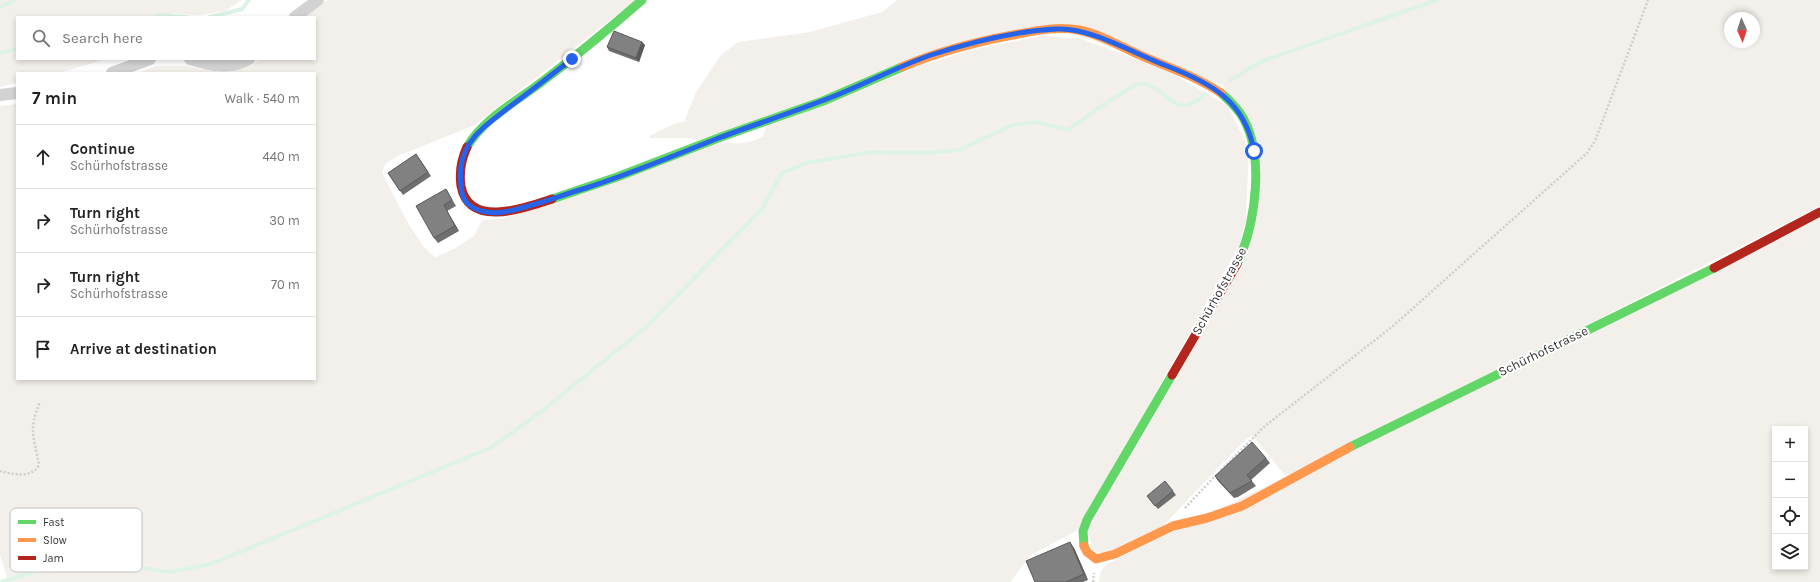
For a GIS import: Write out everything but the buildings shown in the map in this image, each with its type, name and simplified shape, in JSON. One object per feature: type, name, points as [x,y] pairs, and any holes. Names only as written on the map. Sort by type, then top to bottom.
[{"type":"street","points":[[296,16],[318,0]]},
{"type":"street","name":"Schürhofstrasse","points":[[642,0],[572,59],[480,130],[468,145],[460,163],[459,174],[462,192],[466,203],[477,210],[487,212],[501,212],[520,208],[627,175],[718,139],[838,95],[931,55],[979,42],[1029,32],[1073,29],[1097,37],[1176,69],[1213,88],[1231,101],[1237,108],[1246,123],[1254,151],[1254,199],[1246,241],[1229,278],[1087,520],[1082,533],[1083,545],[1091,556],[1101,559],[1115,554],[1173,526],[1207,518],[1242,506],[1365,440],[1718,266],[1820,212]]},
{"type":"street","points":[[115,72],[147,60]]},
{"type":"street","points":[[193,60],[209,65],[230,66],[247,60]]},
{"type":"street","points":[[0,95],[16,93]]},
{"type":"path","points":[[1173,526],[1175,519],[1200,491],[1265,426],[1393,326],[1587,153],[1595,141],[1648,0]]},
{"type":"path","points":[[0,471],[13,474],[28,474],[37,469],[39,465],[32,435],[35,415],[40,402]]},
{"type":"shaded area","points":[[0,0],[242,0],[225,11],[198,15],[172,13],[170,16],[16,16],[16,60],[103,60],[62,72],[16,72],[16,83],[0,87]]},
{"type":"shaded area","points":[[328,0],[636,0],[475,125],[398,156],[386,163],[382,172],[399,206],[422,244],[436,257],[454,249],[474,236],[482,220],[502,219],[721,143],[743,143],[753,141],[763,136],[766,127],[955,53],[1042,36],[1082,39],[1170,72],[1228,106],[1249,149],[1245,235],[1078,530],[1031,555],[1010,582],[3,582],[7,577],[0,555],[0,106],[16,104],[16,380],[316,380],[316,72],[140,72],[156,66],[187,66],[201,69],[234,69],[252,65],[259,60],[316,60],[316,16],[304,16]]},
{"type":"shaded area","points":[[897,0],[1820,0],[1820,206],[1287,478],[1252,435],[1243,442],[1162,527],[1105,554],[1093,551],[1088,531],[1229,286],[1260,164],[1223,85],[1046,25],[698,140],[688,138],[649,138],[651,135],[676,123],[684,122],[696,92],[721,55],[738,42],[810,32],[882,12]]},
{"type":"shaded area","points":[[1820,215],[1820,582],[1099,582],[1101,571],[1107,564]]},
{"type":"waterway","points":[[0,7],[15,0]]},
{"type":"waterway","points":[[214,16],[242,9],[249,0]]},
{"type":"waterway","points":[[1231,80],[1260,62],[1437,0]]},
{"type":"waterway","points":[[159,16],[175,16]]},
{"type":"waterway","points":[[0,53],[16,49]]},
{"type":"waterway","points":[[142,568],[169,572],[211,564],[490,448],[541,412],[647,326],[762,209],[782,173],[806,163],[872,152],[925,153],[959,150],[1013,125],[1037,122],[1068,130],[1116,96],[1141,84],[1154,87],[1171,101],[1183,105],[1190,104],[1206,94]]},
{"type":"waterway","points":[[0,582],[34,572]]},
{"type":"traffic: fast","points":[[467,147],[491,119],[543,81],[642,0]]},
{"type":"traffic: fast","points":[[552,199],[617,177],[721,137],[823,101],[902,67]]},
{"type":"traffic: fast","points":[[1221,93],[1240,113],[1248,129],[1253,147],[1255,167],[1253,209],[1244,248],[1237,264]]},
{"type":"traffic: fast","points":[[1350,447],[1714,268]]},
{"type":"traffic: fast","points":[[1084,546],[1083,531],[1087,520],[1172,375]]},
{"type":"traffic: slow","points":[[902,67],[942,52],[985,41],[1037,31],[1070,29],[1088,32],[1106,39],[1195,78],[1221,93]]},
{"type":"traffic: slow","points":[[1084,546],[1087,552],[1096,559],[1115,554],[1173,526],[1207,518],[1242,506],[1350,447]]},
{"type":"traffic: jam","points":[[467,147],[461,166],[461,186],[466,199],[475,207],[486,211],[499,212],[528,207],[552,199]]},
{"type":"traffic: jam","points":[[1714,268],[1820,212]]},
{"type":"traffic: jam","points":[[1172,375],[1237,264]]},
{"type":"route","points":[[572,59],[480,130],[468,145],[460,163],[459,174],[462,192],[466,203],[477,210],[487,212],[501,212],[520,208],[627,175],[718,139],[838,95],[931,55],[1000,37],[1057,29],[1073,29],[1097,37],[1140,56],[1176,69],[1213,88],[1231,101],[1237,108],[1249,132],[1254,151]]}]
